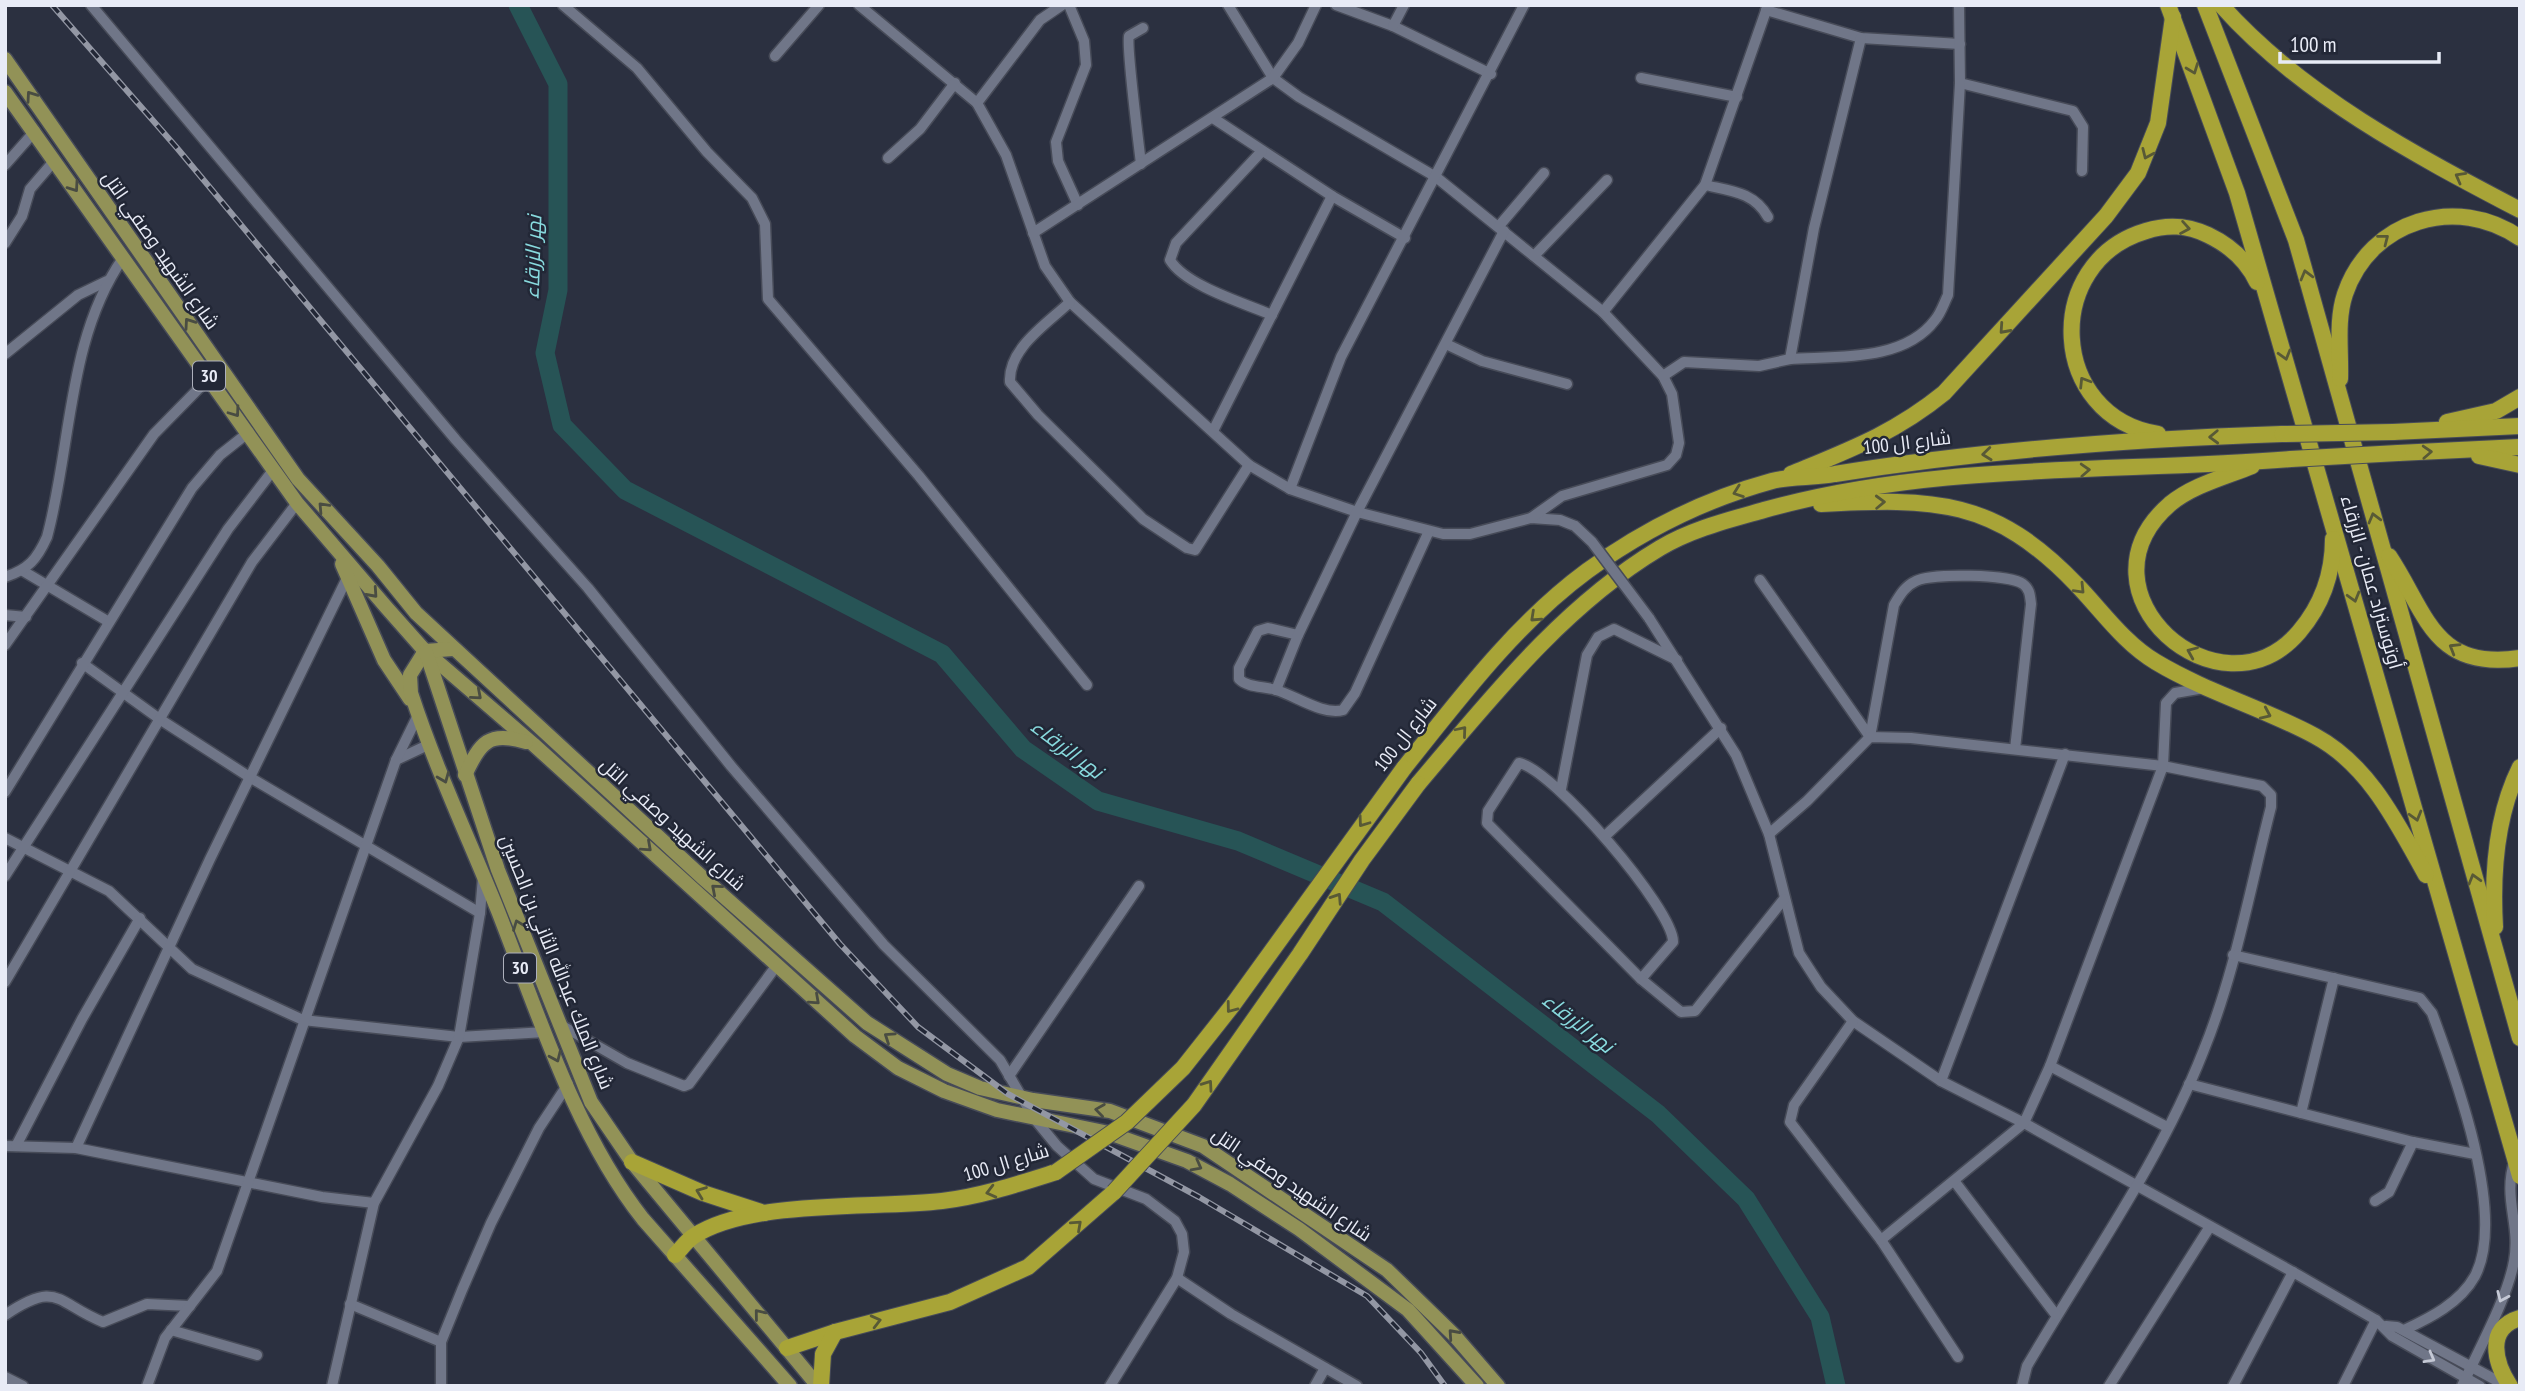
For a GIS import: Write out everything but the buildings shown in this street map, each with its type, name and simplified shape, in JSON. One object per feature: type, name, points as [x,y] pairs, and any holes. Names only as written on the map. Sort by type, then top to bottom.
[{"type":"highway","name":"أوتوستراد عمان - الزرقاء","points":[[2205,5],[2285,206],[2520,1038]]},
{"type":"highway","points":[[2221,5],[2263,49],[2313,87],[2429,159],[2520,210]]},
{"type":"highway","name":"أوتوستراد عمان - الزرقاء","points":[[2170,10],[2237,193],[2520,1176]]},
{"type":"highway","points":[[1776,480],[1858,448],[1922,411],[1965,373],[2112,209],[2138,173],[2153,140],[2162,105],[2170,10]]},
{"type":"highway","points":[[2339,392],[2340,320],[2344,296],[2358,267],[2379,242],[2422,219],[2454,215],[2489,221],[2520,238]]},
{"type":"highway","points":[[2181,438],[2143,432],[2121,421],[2092,395],[2078,373],[2072,350],[2073,313],[2080,289],[2092,268],[2117,243],[2141,232],[2168,226],[2194,229],[2217,240],[2248,265],[2275,320]]},
{"type":"highway","points":[[2425,431],[2452,420],[2496,411],[2520,397]]},
{"type":"highway","name":"شارع ال 100","points":[[675,1255],[694,1236],[726,1223],[766,1213],[941,1201],[1006,1188],[1056,1172],[1127,1122],[1183,1068],[1232,1006],[1404,768],[1472,683],[1533,618],[1587,572],[1650,531],[1718,499],[1776,480],[1834,475],[1906,462],[2181,438],[2520,426]]},
{"type":"highway","name":"شارع ال 100","points":[[787,1349],[835,1332],[950,1302],[1028,1267],[1114,1192],[1194,1105],[1418,783],[1501,686],[1600,590],[1660,548],[1695,531],[1787,503],[1865,487],[1947,477],[2520,447]]},
{"type":"highway","points":[[2456,450],[2520,465]]},
{"type":"highway","points":[[2264,461],[2185,494],[2159,516],[2149,530],[2138,562],[2139,594],[2144,609],[2169,640],[2196,654],[2225,661],[2248,662],[2280,650],[2306,624],[2325,590],[2331,572],[2332,519]]},
{"type":"highway","points":[[1787,503],[1913,501],[1986,517],[2020,533],[2052,558],[2122,635],[2153,661],[2204,688],[2315,736],[2344,758],[2370,783],[2391,813],[2440,900]]},
{"type":"highway","points":[[2381,544],[2398,568],[2424,621],[2442,640],[2478,658],[2520,658]]},
{"type":"highway","points":[[2497,957],[2495,862],[2502,820],[2520,767]]},
{"type":"highway","points":[[632,1162],[703,1193],[766,1213]]},
{"type":"highway","points":[[2509,1386],[2497,1364],[2495,1354],[2503,1328],[2520,1318]]},
{"type":"highway","points":[[820,1386],[823,1354],[835,1332]]},
{"type":"main road","name":"شارع الشهيد وصفي التل","points":[[5,60],[298,479],[378,566],[416,613],[703,878],[867,1023],[947,1074],[980,1088],[1024,1098],[1110,1111],[1203,1146],[1387,1270],[1436,1315],[1498,1386]]},
{"type":"main road","name":"شارع الشهيد وصفي التل","points":[[5,92],[297,503],[338,554],[425,651],[533,744],[855,1036],[898,1068],[978,1105],[1109,1133],[1187,1161],[1230,1184],[1299,1228],[1408,1310],[1478,1386]]},
{"type":"main road","points":[[338,554],[387,665],[417,710]]},
{"type":"main road","name":"شارع الملك عبدالله الثاني بن الحسين","points":[[416,613],[425,651],[465,775],[568,1084],[611,1173],[625,1196],[790,1386]]},
{"type":"main road","points":[[425,651],[453,649]]},
{"type":"main road","name":"شارع الملك عبدالله الثاني بن الحسين","points":[[425,651],[410,675],[417,710],[483,874],[551,1028],[591,1102],[632,1162],[820,1386]]},
{"type":"main road","points":[[465,775],[477,751],[493,737],[508,737],[533,744]]},
{"type":"main road","points":[[770,1362],[787,1349]]},
{"type":"street","points":[[91,5],[447,430],[588,587],[732,766],[884,945],[984,1043],[1024,1098],[1034,1118],[1070,1160],[1094,1179],[1146,1199],[1168,1213],[1182,1234],[1184,1257],[1177,1278],[1110,1386]]},
{"type":"street","points":[[563,5],[637,68],[707,152],[752,198],[765,224],[768,299],[919,476],[1087,685]]},
{"type":"street","points":[[775,56],[819,5]]},
{"type":"street","points":[[859,5],[977,103],[1006,155],[1045,266],[1070,302],[1249,465],[1290,489],[1357,512],[1429,531],[1470,534],[1531,518],[1571,493],[1667,465],[1676,455],[1679,443],[1677,418],[1662,376],[1603,312],[1436,177],[1299,97],[1273,78],[1228,5]]},
{"type":"street","points":[[977,103],[1040,20],[1062,5]]},
{"type":"street","points":[[1069,5],[1084,41],[1086,65],[1060,131],[1056,154],[1078,205]]},
{"type":"street","points":[[1032,233],[1273,78],[1298,43],[1316,5]]},
{"type":"street","points":[[1336,5],[1393,26],[1491,74]]},
{"type":"street","points":[[1393,26],[1404,5]]},
{"type":"street","points":[[1290,489],[1341,357],[1491,74],[1524,5]]},
{"type":"street","points":[[1662,376],[1684,362],[1759,366],[1790,359],[1886,351],[1923,332],[1936,320],[1948,295],[1950,279],[1950,229],[1960,83],[1959,5]]},
{"type":"street","points":[[1603,312],[1705,185],[1767,8],[1861,38],[1959,44]]},
{"type":"street","points":[[1141,164],[1133,70],[1127,43],[1129,36],[1143,28]]},
{"type":"street","points":[[1790,359],[1814,228],[1861,38]]},
{"type":"street","points":[[1641,78],[1737,97]]},
{"type":"street","points":[[888,158],[920,129],[955,83]]},
{"type":"street","points":[[1960,83],[2073,111],[2083,127],[2082,171]]},
{"type":"street","points":[[1213,118],[1332,196],[1405,238]]},
{"type":"street","points":[[5,165],[35,131]]},
{"type":"street","points":[[1262,150],[1176,243],[1170,260],[1174,268],[1200,284],[1272,315]]},
{"type":"street","points":[[5,243],[22,216],[30,189],[55,160]]},
{"type":"street","points":[[1276,690],[1298,635],[1357,512],[1446,344],[1502,228],[1544,173]]},
{"type":"street","points":[[1534,256],[1607,180]]},
{"type":"street","points":[[1705,185],[1746,194],[1763,208],[1768,218]]},
{"type":"street","points":[[1213,431],[1332,196]]},
{"type":"street","points":[[5,577],[23,571],[33,563],[47,537],[84,344],[107,281],[123,258]]},
{"type":"street","points":[[5,354],[78,295],[107,281]]},
{"type":"street","points":[[1070,302],[1013,360],[1010,382],[1029,406],[1143,519],[1187,548],[1195,550],[1249,465]]},
{"type":"street","points":[[1446,344],[1482,361],[1567,384]]},
{"type":"street","points":[[5,645],[154,434],[210,377]]},
{"type":"street","points":[[5,792],[82,663],[198,480],[228,446],[249,432]]},
{"type":"street","points":[[5,876],[125,693],[228,528],[274,469]]},
{"type":"street","points":[[5,982],[252,562],[297,503]]},
{"type":"street","points":[[1531,518],[1560,520],[1575,526],[1592,541],[1679,661],[1736,755],[1769,834],[1799,953],[1821,987],[1853,1021],[1941,1081],[2024,1123],[2381,1323],[2404,1330],[2509,1386]]},
{"type":"street","points":[[1298,635],[1268,628],[1258,631],[1239,668],[1242,682],[1276,690],[1332,711],[1343,710],[1355,693],[1429,531]]},
{"type":"street","points":[[23,571],[108,622]]},
{"type":"street","points":[[76,1148],[210,859],[348,576]]},
{"type":"street","points":[[1769,834],[1807,801],[1870,737],[1894,605],[1902,592],[1913,582],[1927,576],[2005,579],[2026,587],[2031,604],[2015,749]]},
{"type":"street","points":[[1760,580],[1870,737]]},
{"type":"street","points":[[5,615],[26,617]]},
{"type":"street","points":[[1561,789],[1583,673],[1592,643],[1614,629],[1679,661]]},
{"type":"street","points":[[82,663],[161,720],[251,778],[480,913]]},
{"type":"street","points":[[1881,1240],[2024,1123],[2050,1066],[2163,766],[2166,703],[2175,692],[2204,688]]},
{"type":"street","points":[[147,1386],[152,1367],[171,1330],[217,1271],[303,1020],[368,845],[396,760],[417,710]]},
{"type":"street","points":[[1605,836],[1721,728]]},
{"type":"street","points":[[1870,737],[2015,749],[2163,766],[2262,786],[2271,795],[2271,807],[2233,956],[2207,1042],[2189,1084],[2136,1185],[2026,1366],[2022,1386]]},
{"type":"street","points":[[396,760],[430,744]]},
{"type":"street","points":[[1941,1081],[2065,754]]},
{"type":"street","points":[[1641,979],[1670,947],[1673,936],[1668,924],[1605,836],[1561,789],[1519,763],[1488,811],[1486,823],[1641,979],[1681,1012],[1695,1011],[1784,899]]},
{"type":"street","points":[[5,838],[71,869],[108,891],[192,969],[213,981],[303,1020],[459,1037],[551,1028],[684,1086],[689,1084],[777,965]]},
{"type":"street","points":[[332,1386],[374,1203],[438,1086],[459,1037],[480,913],[483,874]]},
{"type":"street","points":[[1009,1076],[1139,886]]},
{"type":"street","points":[[140,919],[11,1146],[76,1148],[322,1196],[374,1203]]},
{"type":"street","points":[[2233,956],[2420,998],[2429,1006],[2461,1092],[2475,1154],[2486,1219],[2483,1258],[2473,1279],[2447,1306],[2436,1315],[2404,1330]]},
{"type":"street","points":[[2301,1113],[2334,978]]},
{"type":"street","points":[[1853,1021],[1794,1105],[1789,1117],[1793,1128],[1881,1240],[1958,1357]]},
{"type":"street","points":[[2050,1066],[2167,1127]]},
{"type":"street","points":[[441,1386],[440,1342],[491,1223],[539,1128],[568,1084]]},
{"type":"street","points":[[2189,1084],[2413,1142],[2475,1154]]},
{"type":"street","points":[[2375,1201],[2389,1192],[2413,1142]]},
{"type":"street","points":[[2381,1323],[2392,1336],[2470,1383],[2514,1262],[2515,1227],[2508,1190],[2515,1159]]},
{"type":"street","points":[[1955,1182],[2056,1315]]},
{"type":"street","points":[[2109,1386],[2209,1228]]},
{"type":"street","points":[[2233,1386],[2293,1272]]},
{"type":"street","points":[[1177,1278],[1231,1314],[1357,1386]]},
{"type":"street","points":[[5,1315],[43,1295],[58,1297],[103,1322],[147,1304],[190,1306]]},
{"type":"street","points":[[349,1304],[440,1342]]},
{"type":"street","points":[[2343,1386],[2381,1323]]},
{"type":"street","points":[[2474,1368],[2503,1328]]},
{"type":"street","points":[[171,1330],[257,1355]]},
{"type":"street","points":[[1315,1386],[1325,1368]]},
{"type":"street","points":[[5,1377],[23,1386]]},
{"type":"waterway","name":"نهر الزرقاء","points":[[518,5],[558,84],[558,290],[545,353],[562,425],[625,490],[942,654],[1023,749],[1098,801],[1238,841],[1383,902],[1658,1114],[1746,1199],[1820,1317],[1836,1386]]},
{"type":"railway","points":[[52,5],[177,148],[840,944],[918,1027],[1008,1094],[1199,1197],[1367,1296],[1421,1353],[1445,1386]]}]
